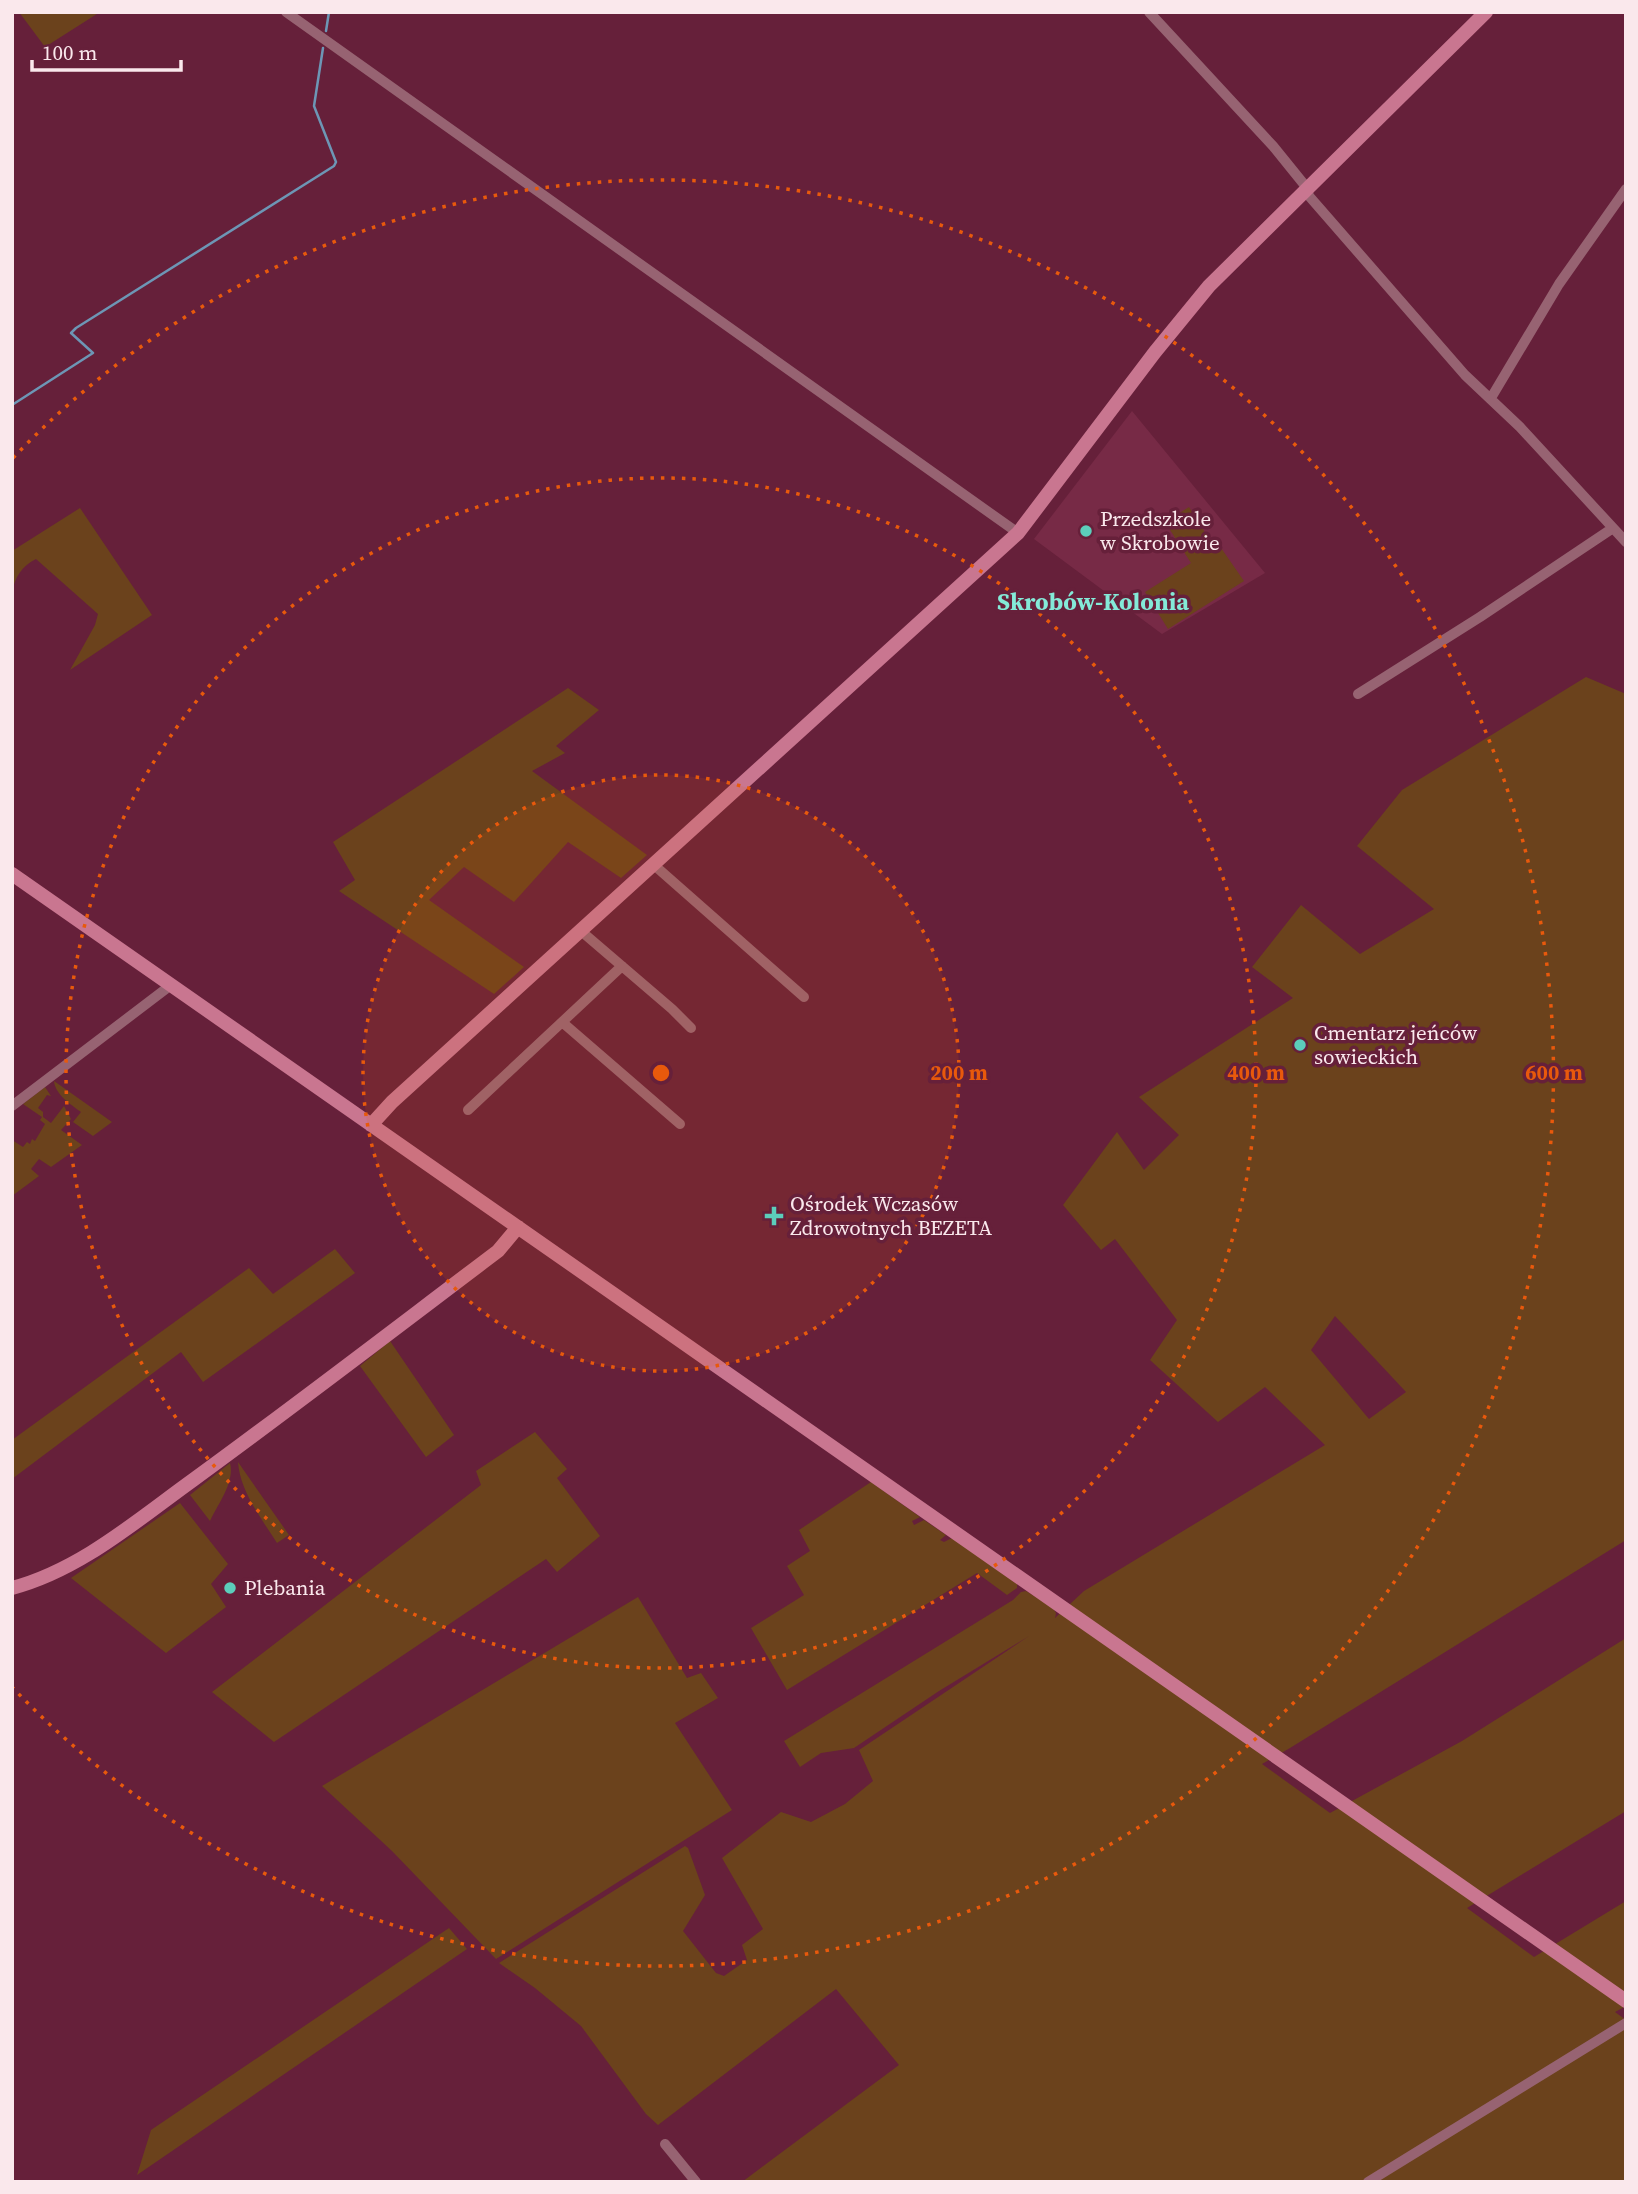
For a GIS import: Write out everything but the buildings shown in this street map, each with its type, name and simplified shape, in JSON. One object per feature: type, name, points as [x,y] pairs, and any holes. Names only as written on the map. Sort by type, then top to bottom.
[{"type":"street","points":[[286,12],[1018,534]]},
{"type":"street","points":[[1149,12],[1273,146],[1307,188],[1309,196],[1465,374],[1491,398],[1626,542]]},
{"type":"street","points":[[371,1125],[392,1102],[1018,534],[1209,286],[1486,12]]},
{"type":"street","points":[[1491,398],[1559,284],[1626,189]]},
{"type":"street","points":[[1359,694],[1613,528]]},
{"type":"street","points":[[654,865],[804,998]]},
{"type":"street","points":[[12,874],[1626,2001]]},
{"type":"street","points":[[581,931],[691,1028]]},
{"type":"street","points":[[468,1110],[622,966]]},
{"type":"street","points":[[12,1106],[171,985]]},
{"type":"street","points":[[562,1022],[680,1124]]},
{"type":"street","points":[[12,1588],[60,1572],[138,1520],[487,1259],[504,1245],[519,1227]]},
{"type":"street","points":[[1368,2182],[1626,2023]]},
{"type":"street","points":[[665,2144],[696,2182]]},
{"type":"shaded area","points":[[19,12],[100,12],[45,47]]},
{"type":"shaded area","points":[[1132,411],[1265,573],[1162,634],[1034,539]]},
{"type":"shaded area","points":[[1189,507],[1214,547],[1219,545],[1244,581],[1168,629],[1145,592],[1191,563],[1165,522]]},
{"type":"shaded area","points":[[80,508],[152,615],[70,670],[95,625],[98,614],[36,559],[20,572],[12,592],[12,551]]},
{"type":"shaded area","points":[[1586,677],[1626,694],[1626,1540],[1262,1764],[1330,1813],[1462,1741],[1626,1638],[1626,1811],[1467,1908],[1534,1957],[1626,1901],[1626,2006],[1615,2012],[1626,2020],[1626,2182],[742,2182],[899,2065],[836,1989],[658,2125],[646,2114],[581,2026],[535,1988],[499,1963],[685,1846],[705,1895],[683,1931],[716,1973],[724,1976],[747,1960],[742,1945],[763,1929],[722,1858],[781,1812],[811,1822],[845,1804],[873,1781],[859,1750],[1029,1636],[939,1691],[854,1748],[821,1753],[800,1767],[784,1741],[1013,1600],[1021,1592],[1026,1591],[1052,1607],[1056,1613],[1055,1618],[1084,1591],[1325,1445],[1265,1387],[1218,1422],[1150,1360],[1177,1320],[1115,1239],[1101,1250],[1063,1205],[1117,1132],[1144,1170],[1179,1135],[1139,1097],[1293,998],[1252,967],[1301,905],[1360,954],[1434,909],[1357,846],[1402,790]],"holes":[[[1335,1316],[1406,1392],[1369,1419],[1311,1350]]]},
{"type":"shaded area","points":[[568,688],[599,710],[556,746],[565,753],[532,771],[647,855],[621,878],[568,842],[514,902],[464,867],[429,900],[524,967],[494,994],[339,891],[355,880],[333,842]]},
{"type":"shaded area","points":[[54,1081],[112,1122],[93,1136],[73,1122],[81,1112],[60,1094]]},
{"type":"shaded area","points":[[45,1087],[51,1096],[47,1095],[38,1108],[43,1112],[43,1117],[51,1123],[64,1106],[71,1119],[61,1130],[82,1145],[51,1167],[39,1159],[31,1169],[39,1176],[12,1196],[12,1140],[23,1147],[27,1142],[30,1144],[32,1139],[35,1141],[45,1124],[40,1120],[42,1117],[23,1104]]},
{"type":"shaded area","points":[[335,1249],[355,1273],[203,1382],[181,1352],[12,1479],[12,1440],[249,1268],[273,1294]]},
{"type":"shaded area","points":[[390,1341],[454,1435],[426,1457],[360,1366]]},
{"type":"shaded area","points":[[535,1432],[567,1469],[557,1478],[600,1536],[557,1572],[546,1559],[274,1742],[212,1692],[481,1485],[476,1471]]},
{"type":"shaded area","points":[[238,1462],[289,1535],[277,1543],[247,1494]]},
{"type":"shaded area","points":[[230,1463],[228,1485],[210,1521],[190,1495]]},
{"type":"shaded area","points":[[871,1482],[920,1517],[912,1521],[914,1525],[924,1520],[946,1535],[940,1540],[944,1542],[952,1538],[1017,1584],[1017,1588],[1007,1595],[977,1573],[787,1690],[751,1628],[804,1595],[787,1566],[810,1551],[799,1530]]},
{"type":"shaded area","points":[[180,1503],[228,1564],[211,1584],[226,1607],[166,1653],[71,1578]]},
{"type":"shaded area","points":[[638,1597],[687,1678],[701,1673],[718,1698],[675,1723],[732,1810],[496,1959],[392,1851],[322,1786]]},
{"type":"shaded area","points":[[449,1928],[467,1949],[137,2175],[151,2130]]},
{"type":"waterway","points":[[326,31],[329,12]]},
{"type":"waterway","points":[[12,405],[93,353],[71,333],[76,328],[334,166],[336,162],[314,106],[323,48]]},
{"type":"place","name":"Przedszkole w Skrobowie","points":[[1086,531]]},
{"type":"place","name":"Cmentarz jeńców sowieckich","points":[[1300,1045]]},
{"type":"place","name":"Ośrodek Wczasów Zdrowotnych BEZETA","points":[[774,1216]]},
{"type":"place","name":"Plebania","points":[[230,1588]]},
{"type":"district","name":"Skrobów-Kolonia","points":[[1093,602]]}]
